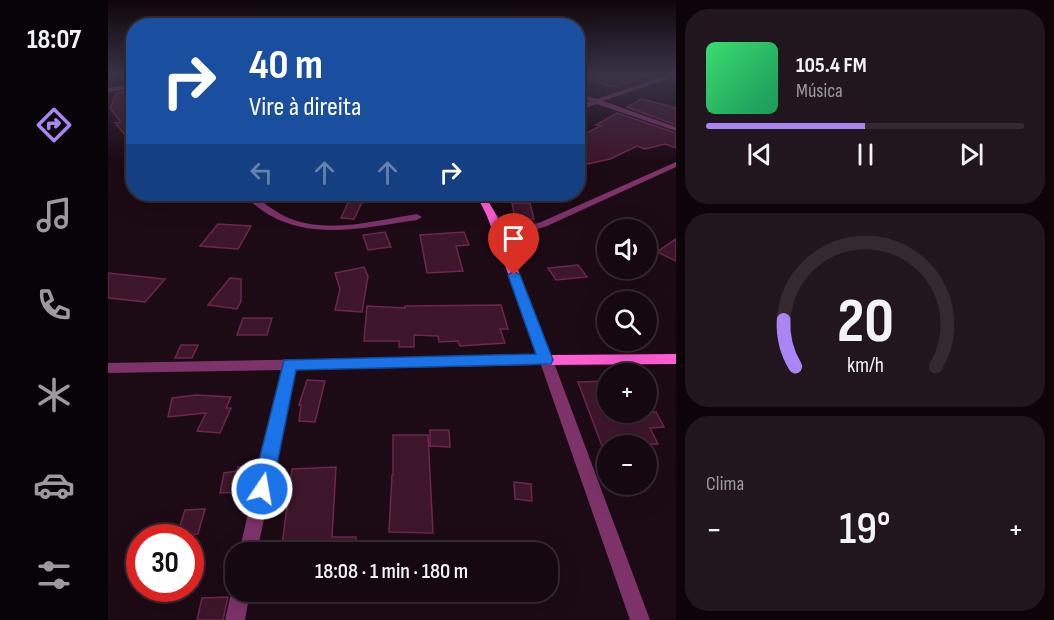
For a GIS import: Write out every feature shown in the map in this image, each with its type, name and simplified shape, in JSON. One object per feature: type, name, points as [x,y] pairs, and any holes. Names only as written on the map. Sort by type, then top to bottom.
[{"type":"main road","points":[[483,201],[498,232],[546,360],[676,359]]},
{"type":"street","points":[[599,103],[676,129]]},
{"type":"street","points":[[498,232],[529,229],[544,224],[676,164]]},
{"type":"street","points":[[255,201],[280,219],[311,228],[334,229],[417,217]]},
{"type":"street","points":[[108,368],[546,360],[640,620]]},
{"type":"street","points":[[250,542],[290,364]]},
{"type":"street","points":[[235,620],[238,602]]},
{"type":"building","points":[[112,103],[126,103],[126,136],[115,123],[121,122],[110,108]]},
{"type":"building","points":[[635,103],[657,103],[676,108],[676,125],[627,107]]},
{"type":"building","points":[[617,113],[676,133],[676,148],[665,144],[645,149],[637,146],[610,159],[585,164],[585,134],[601,126],[596,125]]},
{"type":"building","points":[[349,201],[363,201],[354,219],[341,218]]},
{"type":"building","points":[[512,203],[530,203],[534,219],[515,218]]},
{"type":"building","points":[[218,224],[251,226],[238,249],[200,246]]},
{"type":"building","points":[[385,232],[391,247],[368,250],[363,235]]},
{"type":"building","points":[[464,232],[469,245],[456,246],[463,271],[427,273],[420,235]]},
{"type":"building","points":[[676,239],[676,261],[657,252]]},
{"type":"building","points":[[578,265],[587,277],[556,280],[548,268]]},
{"type":"building","points":[[364,267],[368,276],[362,312],[335,310],[340,289],[335,273]]},
{"type":"building","points":[[108,273],[165,279],[145,302],[108,298]]},
{"type":"building","points":[[230,278],[241,279],[241,301],[237,309],[208,305]]},
{"type":"building","points":[[501,305],[508,329],[500,329],[505,343],[460,346],[458,341],[439,342],[438,336],[414,335],[414,347],[399,347],[399,341],[364,341],[367,306],[405,308],[405,306]]},
{"type":"building","points":[[243,318],[272,318],[267,335],[237,335]]},
{"type":"building","points":[[181,345],[198,345],[192,358],[175,358]]},
{"type":"building","points":[[307,380],[325,381],[315,422],[299,421],[301,405],[299,405]]},
{"type":"building","points":[[597,381],[597,423],[657,423],[657,414],[664,427],[650,428],[654,435],[598,435],[578,382]]},
{"type":"building","points":[[196,395],[231,397],[226,408],[231,408],[220,433],[197,431],[206,413],[168,417],[172,398]]},
{"type":"building","points":[[430,430],[449,430],[450,447],[430,446]]},
{"type":"building","points":[[393,435],[428,435],[433,533],[389,532]]},
{"type":"building","points":[[256,466],[252,484],[248,485],[247,492],[220,493],[224,473],[237,471],[238,467]]},
{"type":"building","points":[[336,467],[332,537],[356,537],[356,542],[282,542],[292,469]]},
{"type":"building","points":[[514,482],[531,484],[532,501],[515,499]]},
{"type":"building","points":[[205,509],[201,524],[181,524],[185,510]]},
{"type":"building","points":[[225,597],[227,602],[223,620],[197,620],[204,598]]},
{"type":"route","points":[[262,489],[290,364],[546,360],[514,275]]}]
